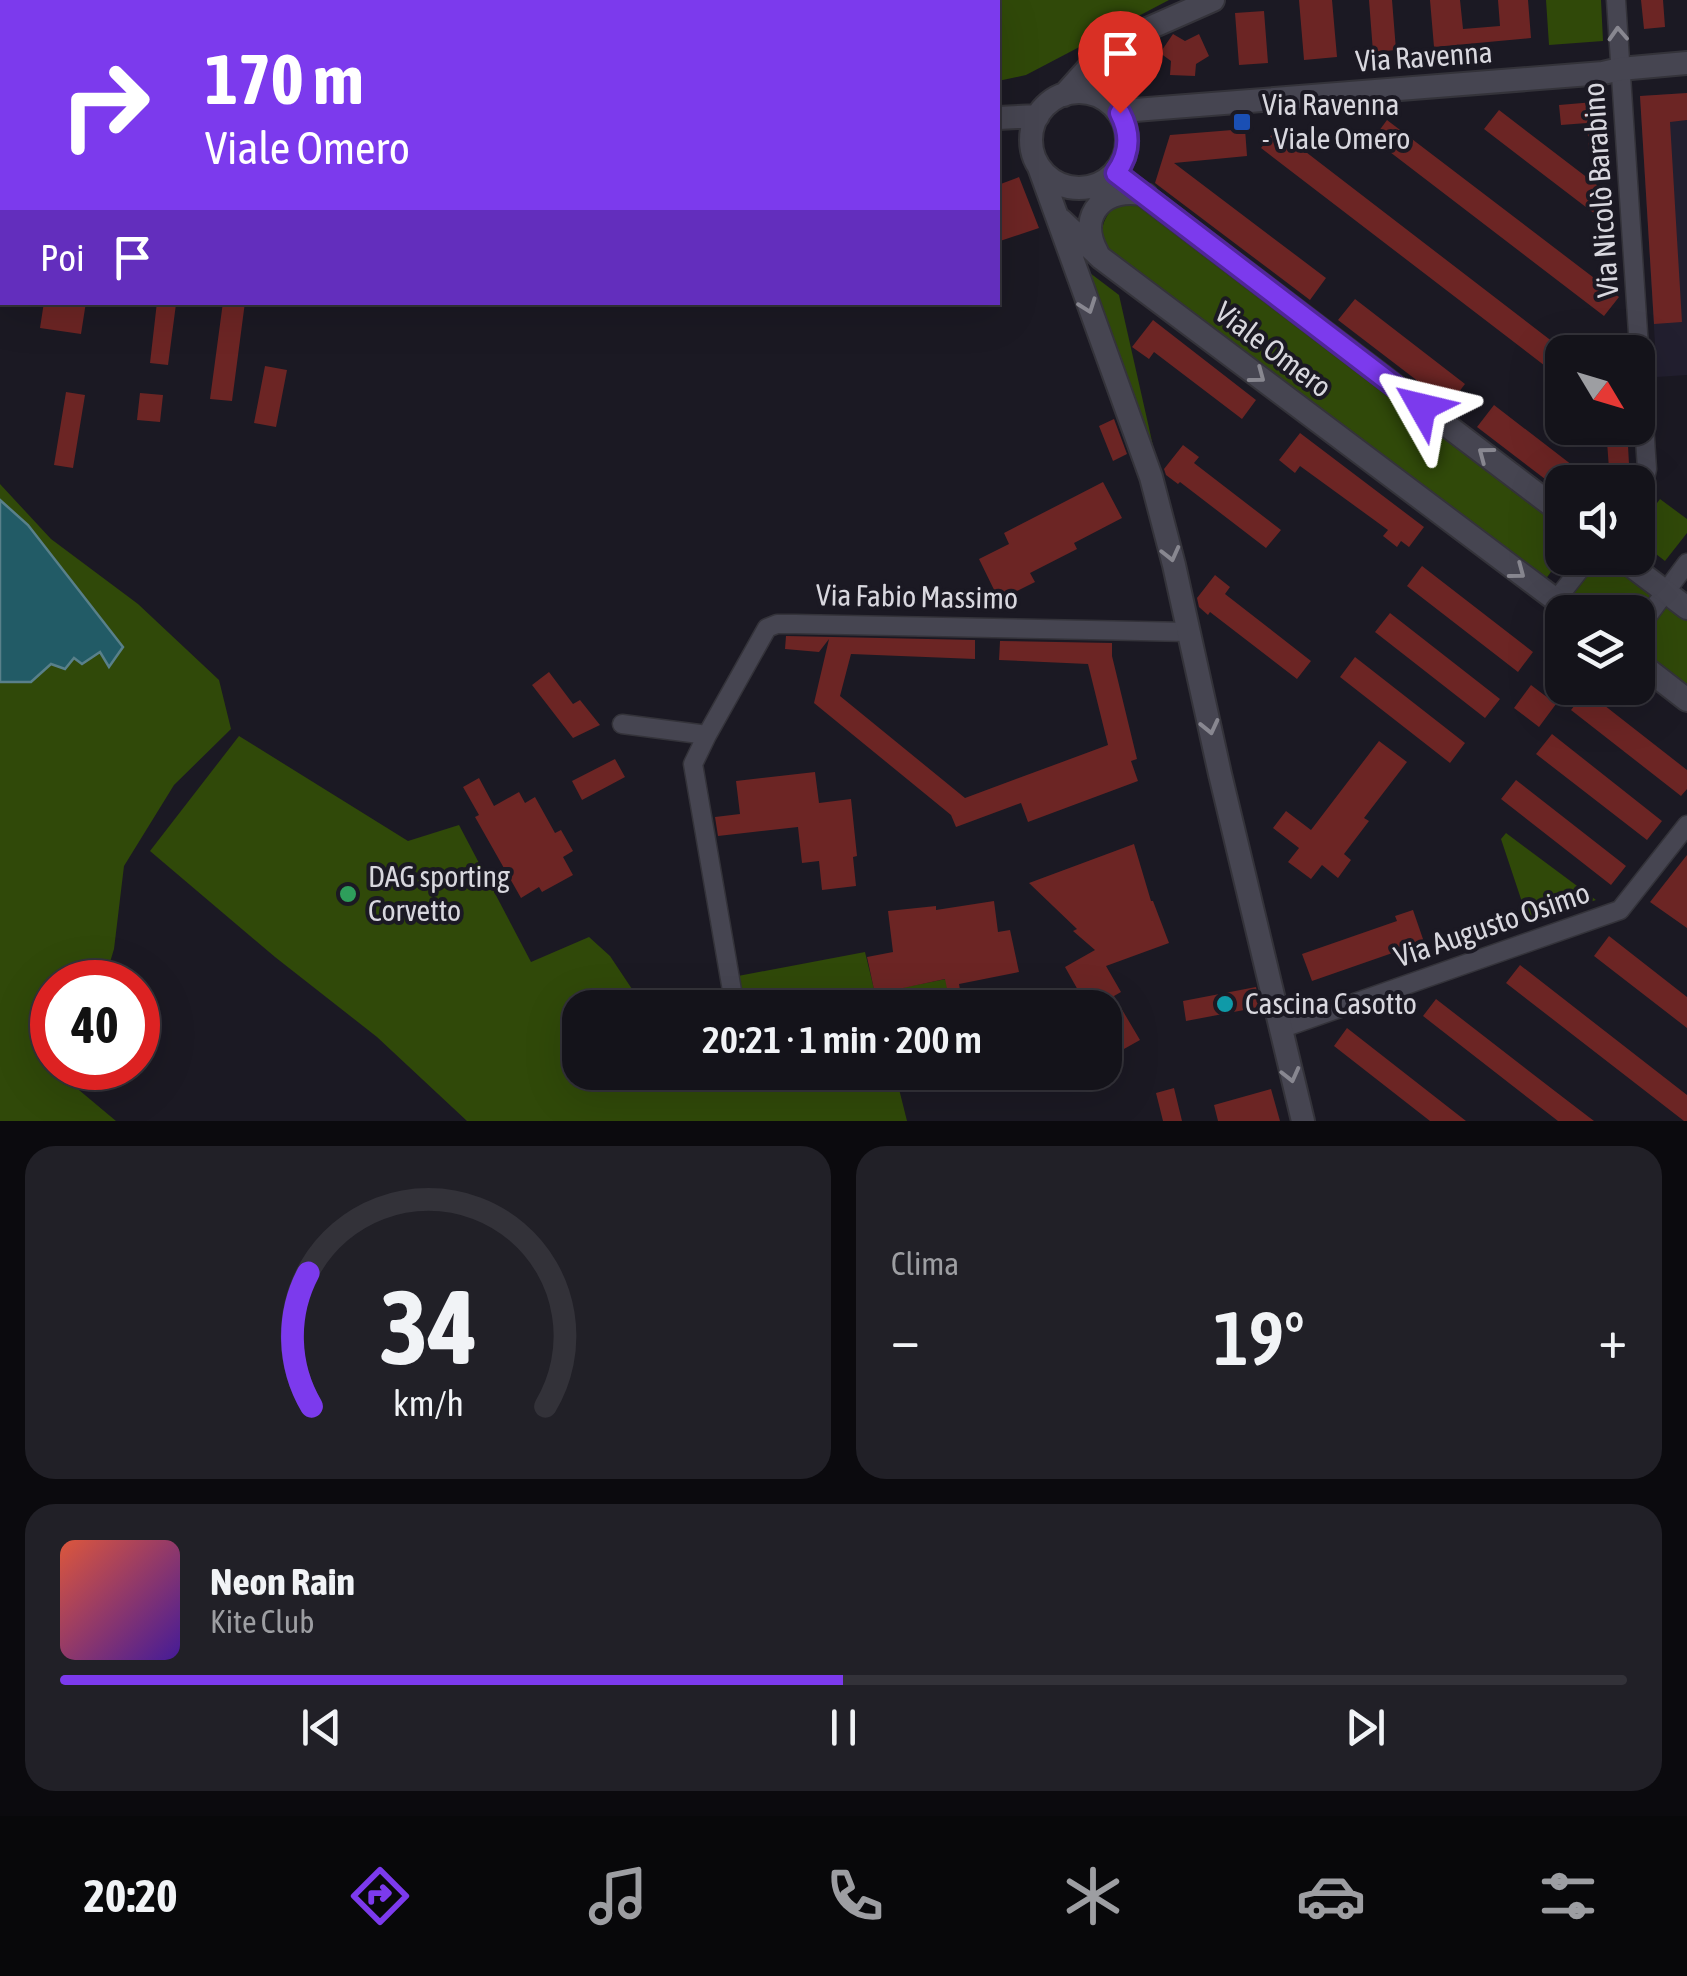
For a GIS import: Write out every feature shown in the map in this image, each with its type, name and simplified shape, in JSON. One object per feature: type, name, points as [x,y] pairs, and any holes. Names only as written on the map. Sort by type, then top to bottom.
[{"type":"street","points":[[1086,85],[1085,69],[1099,56],[1136,34],[1213,0]]},
{"type":"street","name":"Via Nicolò Barabino","points":[[1616,0],[1647,465]]},
{"type":"street","name":"Via Ravenna","points":[[1120,116],[1166,107],[1687,63]]},
{"type":"street","points":[[1086,85],[1049,103],[1034,126],[1033,153],[1151,477],[1302,1121]]},
{"type":"street","points":[[1039,167],[1054,182],[1076,188],[1097,186],[1122,164],[1127,148],[1120,116],[1086,85]]},
{"type":"street","points":[[1000,120],[1034,126]]},
{"type":"street","name":"Viale Omero","points":[[1116,173],[1545,500]]},
{"type":"street","points":[[1097,252],[1090,230],[1097,208],[1116,194],[1146,195]]},
{"type":"street","name":"Viale Omero","points":[[1056,214],[1097,252],[1549,595]]},
{"type":"street","points":[[1655,607],[1687,563]]},
{"type":"street","points":[[1644,575],[1687,608]]},
{"type":"street","name":"Via Fabio Massimo","points":[[707,735],[762,635],[776,624],[1189,632]]},
{"type":"street","points":[[1655,675],[1687,700]]},
{"type":"street","points":[[622,724],[707,735],[694,764],[732,990]]},
{"type":"street","name":"Via Augusto Osimo","points":[[1280,1028],[1620,910],[1687,825]]},
{"type":"shaded area","points":[[1687,93],[1687,375],[1657,377],[1640,96]]},
{"type":"green space","points":[[1000,0],[1169,0],[1026,75],[1000,81]]},
{"type":"green space","points":[[1546,0],[1601,0],[1603,41],[1549,45]]},
{"type":"green space","points":[[1121,201],[1150,208],[1545,512],[1545,575],[1549,575],[1542,584],[1101,245],[1105,220]]},
{"type":"green space","points":[[1090,273],[1119,295],[1154,450],[1130,399],[1086,279]]},
{"type":"green space","points":[[0,484],[51,539],[138,604],[219,680],[231,729],[174,785],[124,866],[111,960],[30,960],[30,1090],[79,1090],[116,1121],[0,1121]]},
{"type":"green space","points":[[1660,499],[1687,519],[1687,533],[1665,561],[1655,553],[1655,506]]},
{"type":"green space","points":[[1587,575],[1624,575],[1652,595],[1572,595]]},
{"type":"green space","points":[[1665,604],[1687,621],[1687,693],[1655,669],[1655,617]]},
{"type":"green space","name":"DAG sporting Corvetto","points":[[239,736],[408,841],[459,825],[531,962],[589,937],[610,956],[633,990],[562,990],[562,1090],[899,1090],[907,1121],[467,1121],[377,1037],[150,851]]},
{"type":"green space","points":[[1506,833],[1596,900],[1529,923],[1501,839]]},
{"type":"green space","points":[[865,952],[874,990],[741,990],[738,976]]},
{"type":"green space","points":[[946,979],[948,990],[890,990]]},
{"type":"water","points":[[0,500],[28,525],[123,647],[109,667],[100,652],[82,664],[74,658],[65,669],[51,664],[31,682],[0,682]]},
{"type":"building","points":[[1299,0],[1332,0],[1337,57],[1304,60]]},
{"type":"building","points":[[1369,0],[1392,0],[1396,50],[1373,52]]},
{"type":"building","points":[[1430,0],[1460,0],[1463,29],[1500,26],[1498,0],[1528,0],[1531,38],[1434,47]]},
{"type":"building","points":[[1641,0],[1663,0],[1665,27],[1644,29]]},
{"type":"building","points":[[1264,11],[1268,63],[1239,65],[1235,13]]},
{"type":"building","points":[[1173,34],[1185,41],[1199,34],[1209,56],[1196,64],[1195,76],[1170,75],[1171,61],[1160,53]]},
{"type":"building","points":[[1687,93],[1687,120],[1670,122],[1682,322],[1654,324],[1640,96]]},
{"type":"building","points":[[1606,101],[1609,148],[1589,150],[1587,123],[1561,125],[1559,105]]},
{"type":"building","points":[[1499,110],[1610,195],[1595,214],[1484,129]]},
{"type":"building","points":[[1387,120],[1619,297],[1604,316],[1373,139]]},
{"type":"building","points":[[1245,129],[1247,156],[1174,163],[1326,278],[1310,300],[1155,183],[1170,135]]},
{"type":"building","points":[[1276,129],[1545,336],[1545,366],[1261,148]]},
{"type":"building","points":[[1019,177],[1039,228],[1000,241],[1000,184]]},
{"type":"building","points":[[1355,299],[1465,384],[1449,405],[1338,320]]},
{"type":"building","points":[[44,305],[86,305],[81,334],[40,328]]},
{"type":"building","points":[[157,305],[176,305],[168,365],[150,363]]},
{"type":"building","points":[[223,305],[245,305],[232,401],[210,399]]},
{"type":"building","points":[[1153,320],[1256,400],[1242,419],[1154,352],[1149,359],[1132,347]]},
{"type":"building","points":[[265,366],[287,370],[276,427],[254,423]]},
{"type":"building","points":[[66,392],[85,395],[73,468],[54,465]]},
{"type":"building","points":[[140,393],[163,395],[160,422],[137,420]]},
{"type":"building","points":[[1494,405],[1572,465],[1545,465],[1545,479],[1477,427]]},
{"type":"building","points":[[1114,419],[1127,454],[1113,461],[1099,426]]},
{"type":"building","points":[[1300,433],[1424,527],[1409,547],[1401,541],[1397,547],[1383,536],[1388,530],[1300,466],[1295,473],[1279,460]]},
{"type":"building","points":[[1183,445],[1199,457],[1194,463],[1281,530],[1266,548],[1166,475],[1164,469]]},
{"type":"building","points":[[1607,445],[1628,445],[1629,465],[1609,465]]},
{"type":"building","points":[[1103,482],[1122,518],[1074,543],[1077,549],[1030,573],[1035,582],[999,600],[979,559],[1009,544],[1004,533]]},
{"type":"building","points":[[1422,566],[1533,652],[1518,672],[1407,586]]},
{"type":"building","points":[[1215,575],[1230,587],[1225,594],[1311,661],[1297,679],[1199,607],[1197,598]]},
{"type":"building","points":[[1390,613],[1500,699],[1485,718],[1375,632]]},
{"type":"building","points":[[786,636],[975,640],[975,659],[851,654],[840,696],[965,798],[1108,745],[1088,664],[999,660],[1000,641],[1112,643],[1137,759],[1131,761],[1138,781],[1028,822],[1021,803],[956,827],[951,815],[814,703],[829,639],[819,652],[785,649]]},
{"type":"building","points":[[1355,657],[1465,743],[1450,763],[1340,677]]},
{"type":"building","points":[[549,672],[573,704],[580,700],[600,725],[573,738],[532,685]]},
{"type":"building","points":[[1531,685],[1545,696],[1545,705],[1555,705],[1539,727],[1514,708]]},
{"type":"building","points":[[1575,705],[1604,705],[1687,770],[1687,789],[1681,796],[1571,710]]},
{"type":"building","points":[[1552,734],[1662,821],[1647,840],[1536,754]]},
{"type":"building","points":[[1379,741],[1407,762],[1364,818],[1369,821],[1344,854],[1351,860],[1338,878],[1322,865],[1311,879],[1288,862],[1299,848],[1273,828],[1286,811],[1311,830]]},
{"type":"building","points":[[615,759],[625,777],[582,800],[572,781]]},
{"type":"building","points":[[815,772],[819,803],[851,799],[856,886],[822,890],[819,861],[802,863],[798,827],[718,836],[715,817],[740,814],[736,781]]},
{"type":"building","points":[[479,778],[494,806],[519,792],[525,803],[535,797],[555,833],[561,830],[573,851],[563,857],[573,875],[542,892],[539,887],[521,898],[475,817],[479,815],[463,787]]},
{"type":"building","points":[[1516,780],[1626,866],[1611,885],[1501,799]]},
{"type":"building","points":[[1134,844],[1169,943],[1106,966],[1120,990],[1078,990],[1065,967],[1095,950],[1029,883]]},
{"type":"building","points":[[1687,855],[1687,928],[1650,902]]},
{"type":"building","points":[[994,901],[998,932],[1010,930],[1019,972],[959,984],[960,990],[947,990],[945,979],[874,990],[867,957],[893,952],[888,911],[936,906],[936,910]]},
{"type":"building","points":[[1413,910],[1424,942],[1312,981],[1302,954],[1397,921],[1395,916]]},
{"type":"building","points":[[1609,936],[1687,997],[1687,1028],[1594,956]]},
{"type":"building","points":[[1520,965],[1687,1095],[1687,1121],[1506,983]]},
{"type":"building","name":"Cascina Casotto","points":[[1256,987],[1260,1007],[1186,1021],[1183,1001]]},
{"type":"building","points":[[1436,999],[1594,1121],[1558,1121],[1423,1016]]},
{"type":"building","points":[[1122,1010],[1140,1040],[1122,1050]]},
{"type":"building","points":[[1347,1028],[1466,1121],[1430,1121],[1334,1046]]},
{"type":"building","points":[[1174,1088],[1182,1121],[1163,1121],[1156,1093]]},
{"type":"building","points":[[1271,1089],[1280,1121],[1218,1121],[1214,1105]]},
{"type":"place","name":"Via Ravenna - Viale Omero","points":[[1242,122]]},
{"type":"place","name":"DAG sporting Corvetto","points":[[348,894]]},
{"type":"place","name":"Cascina Casotto","points":[[1225,1004]]},
{"type":"route","points":[[1120,113],[1128,142],[1116,173],[1422,407]]}]
